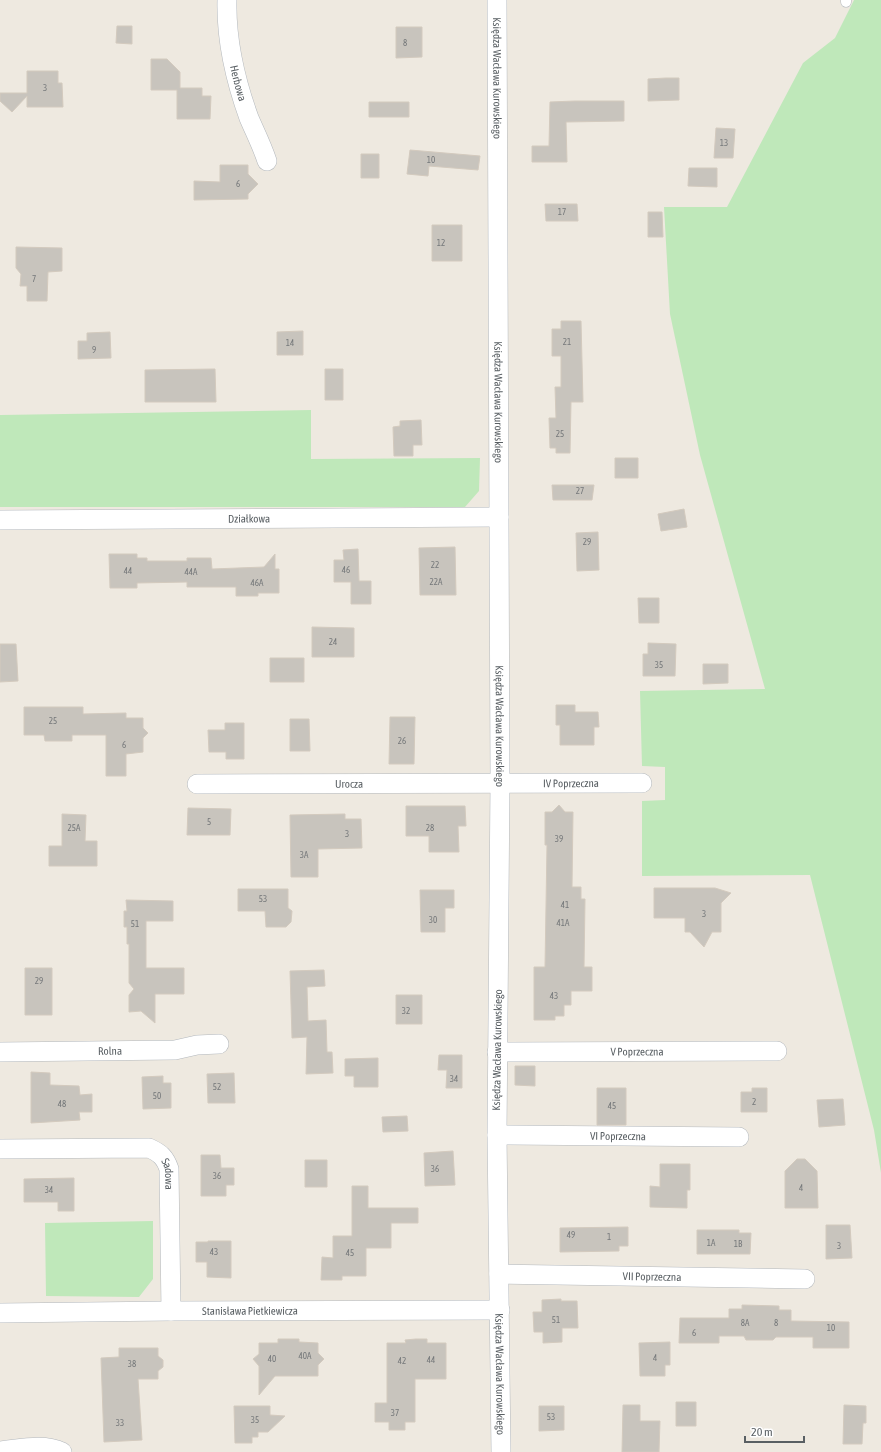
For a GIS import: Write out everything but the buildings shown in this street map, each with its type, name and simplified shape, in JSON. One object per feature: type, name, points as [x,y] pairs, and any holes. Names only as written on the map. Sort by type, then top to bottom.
[{"type":"street","name":"Herbowa","points":[[227,0],[230,41],[237,79],[267,161]]},
{"type":"street","name":"Księdza Wacława Kurowskiego","points":[[497,0],[500,782],[497,1135],[500,1274],[501,1452]]},
{"type":"street","name":"Działkowa","points":[[0,520],[499,517]]},
{"type":"street","name":"IV Poprzeczna","points":[[500,782],[642,783]]},
{"type":"street","name":"Urocza","points":[[197,784],[500,782]]},
{"type":"street","name":"Rolna","points":[[0,1052],[175,1050],[197,1045],[219,1044]]},
{"type":"street","name":"V Poprzeczna","points":[[497,1052],[777,1051]]},
{"type":"street","name":"VI Poprzeczna","points":[[497,1135],[739,1137]]},
{"type":"street","name":"Sadowa","points":[[0,1149],[149,1148],[159,1152],[166,1160],[169,1169],[170,1311]]},
{"type":"street","name":"VII Poprzeczna","points":[[500,1274],[805,1279]]},
{"type":"street","name":"Stanisława Pietkiewicza","points":[[0,1313],[500,1310]]},
{"type":"street","points":[[0,1451],[40,1447],[55,1448],[62,1452]]},
{"type":"green space","points":[[854,0],[881,0],[881,1173],[874,1130],[810,875],[642,876],[642,801],[665,800],[665,767],[642,766],[640,691],[765,689],[700,455],[670,314],[664,207],[727,207],[803,63],[835,38]]},
{"type":"green space","points":[[311,410],[311,459],[480,458],[479,491],[465,507],[0,507],[0,415]]},
{"type":"green space","points":[[153,1221],[153,1279],[139,1297],[46,1296],[45,1223]]}]
